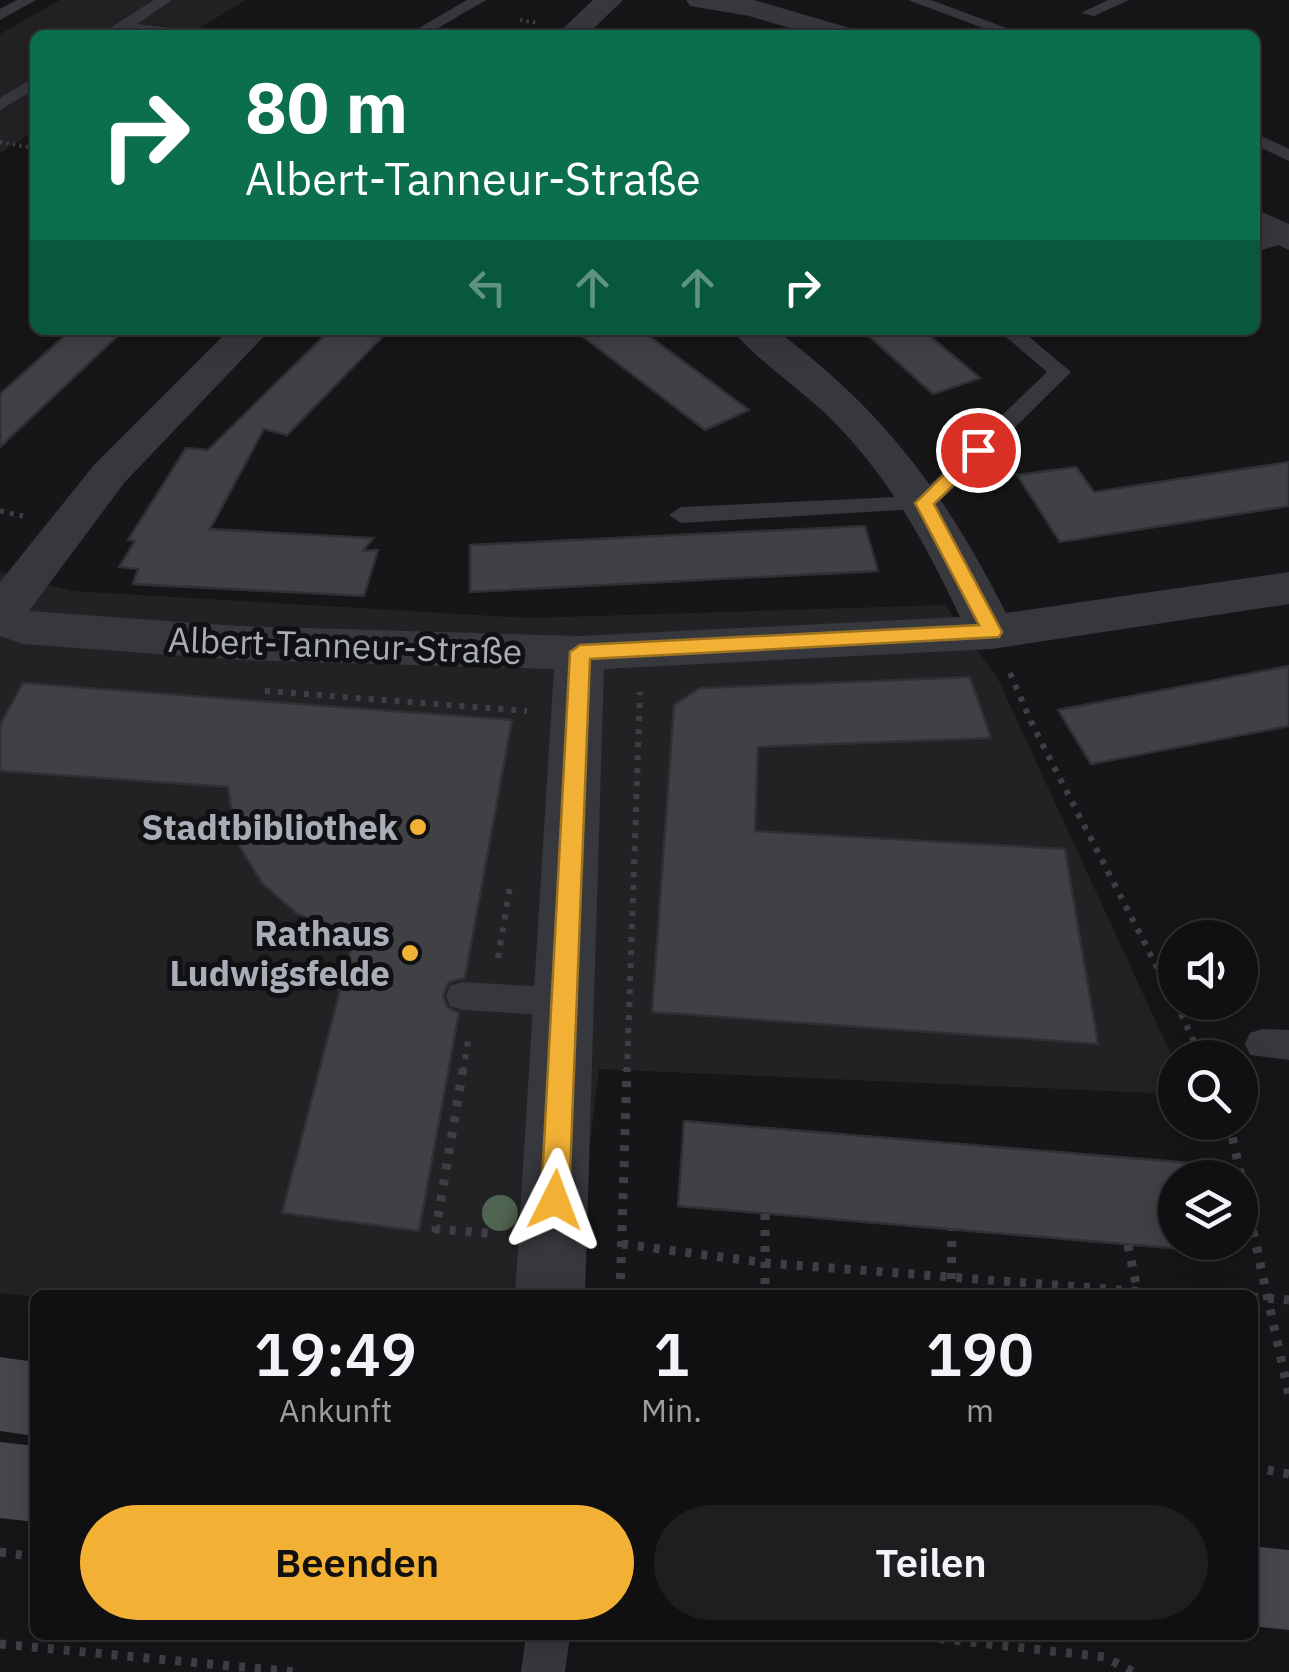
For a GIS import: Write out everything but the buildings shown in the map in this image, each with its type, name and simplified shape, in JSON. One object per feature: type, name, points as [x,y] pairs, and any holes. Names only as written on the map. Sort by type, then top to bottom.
[{"type":"main road","points":[[0,1394],[30,1398]]},
{"type":"main road","points":[[0,1480],[30,1483]]},
{"type":"main road","points":[[1258,1587],[1289,1590]]},
{"type":"street","points":[[576,30],[609,0]]},
{"type":"street","points":[[700,0],[760,4],[830,30]]},
{"type":"street","points":[[1260,222],[1280,240]]},
{"type":"street","points":[[0,617],[110,474],[154,424],[246,335]]},
{"type":"street","points":[[759,335],[802,366],[860,426],[924,503],[992,632]]},
{"type":"street","name":"Albert-Tanneur-Straße","points":[[0,617],[23,626],[238,643],[580,652],[992,632],[1289,588]]},
{"type":"street","points":[[550,1290],[543,1001],[580,652]]},
{"type":"lane","points":[[0,15],[28,0]]},
{"type":"lane","points":[[118,30],[164,0]]},
{"type":"lane","points":[[424,30],[478,0]]},
{"type":"lane","points":[[916,0],[1003,30]]},
{"type":"lane","points":[[1090,14],[1120,0]]},
{"type":"lane","points":[[962,30],[978,20]]},
{"type":"lane","points":[[0,105],[30,85]]},
{"type":"lane","points":[[1260,141],[1289,156]]},
{"type":"lane","points":[[681,515],[924,503],[1060,372],[1016,335]]},
{"type":"lane","points":[[459,1011],[543,1001]]},
{"type":"lane","points":[[543,1672],[547,1640]]},
{"type":"path","points":[[0,142],[30,147]]},
{"type":"path","points":[[0,511],[27,516]]},
{"type":"path","points":[[992,632],[1032,726],[1077,804],[1158,968]]},
{"type":"path","points":[[620,1290],[640,678]]},
{"type":"path","points":[[250,690],[538,712]]},
{"type":"path","points":[[513,866],[498,962],[526,966],[543,1001]]},
{"type":"path","points":[[459,1011],[470,1028],[436,1229],[502,1234],[499,1254]]},
{"type":"path","points":[[1233,1140],[1289,1395]]},
{"type":"path","points":[[765,1290],[766,1214]]},
{"type":"path","points":[[951,1290],[952,1230]]},
{"type":"path","points":[[622,1244],[767,1262],[1096,1290]]},
{"type":"path","points":[[1128,1245],[1137,1290]]},
{"type":"path","points":[[1258,1297],[1289,1300]]},
{"type":"path","points":[[1258,1468],[1289,1474]]},
{"type":"path","points":[[0,1552],[30,1556]]},
{"type":"path","points":[[955,1640],[1105,1656],[1133,1672]]},
{"type":"path","points":[[0,1644],[295,1672]]},
{"type":"shaded area","points":[[60,0],[245,0],[197,30],[30,30],[30,134],[0,153],[0,34]]},
{"type":"shaded area","points":[[0,572],[72,591],[529,618],[945,605],[998,679],[1164,1040],[1158,1040],[1158,1093],[599,1069],[573,1290],[30,1290],[30,1296],[0,1293]]},
{"type":"place","name":"Stadtbibliothek","points":[[418,827]]},
{"type":"place","name":"Rathaus Ludwigsfelde","points":[[410,953]]},
{"type":"route","points":[[555,1200],[580,652],[992,632],[924,503],[978,450]]}]
